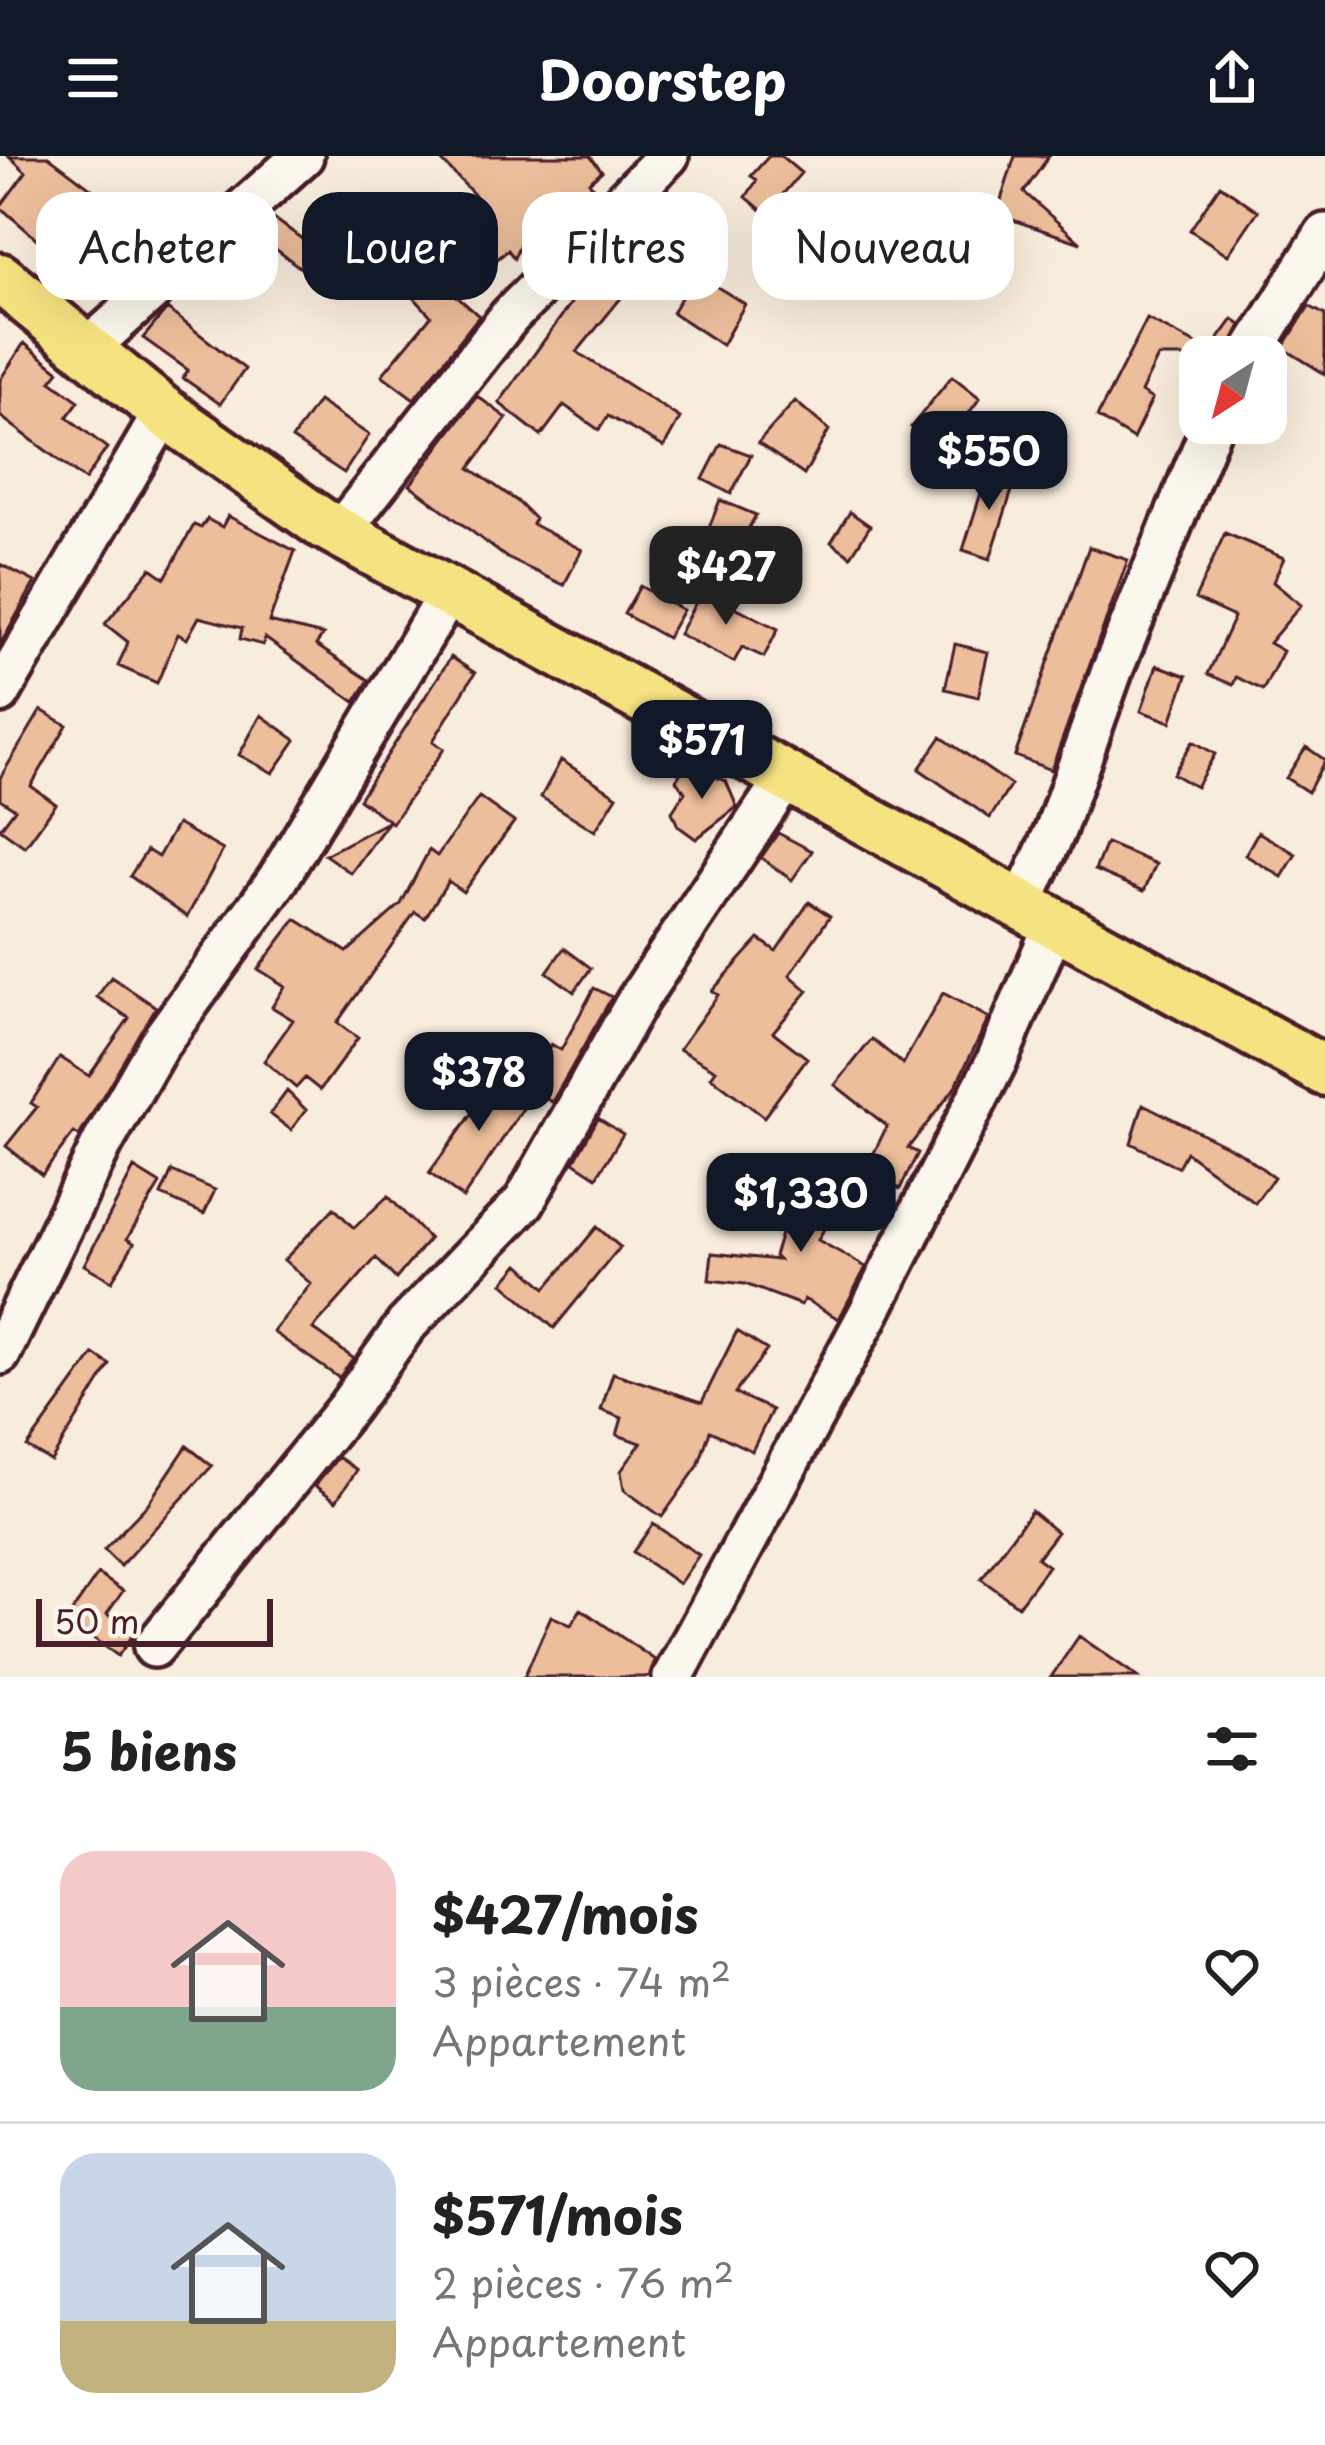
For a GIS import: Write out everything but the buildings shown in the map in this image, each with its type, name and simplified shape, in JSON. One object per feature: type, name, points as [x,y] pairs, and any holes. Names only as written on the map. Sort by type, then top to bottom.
[{"type":"main road","points":[[0,278],[164,412],[339,533],[1325,1071]]},
{"type":"street","points":[[87,350],[303,156]]},
{"type":"street","points":[[339,533],[510,316],[668,156]]},
{"type":"street","points":[[1262,336],[1325,234]]},
{"type":"street","points":[[0,693],[164,412]]},
{"type":"street","points":[[673,1677],[868,1315],[998,1060],[1055,831],[1112,671],[1204,444]]},
{"type":"street","points":[[0,1354],[103,1142],[159,1044],[278,879],[447,596]]},
{"type":"street","points":[[154,1647],[348,1407],[406,1325],[524,1202],[637,1000],[785,779]]}]
